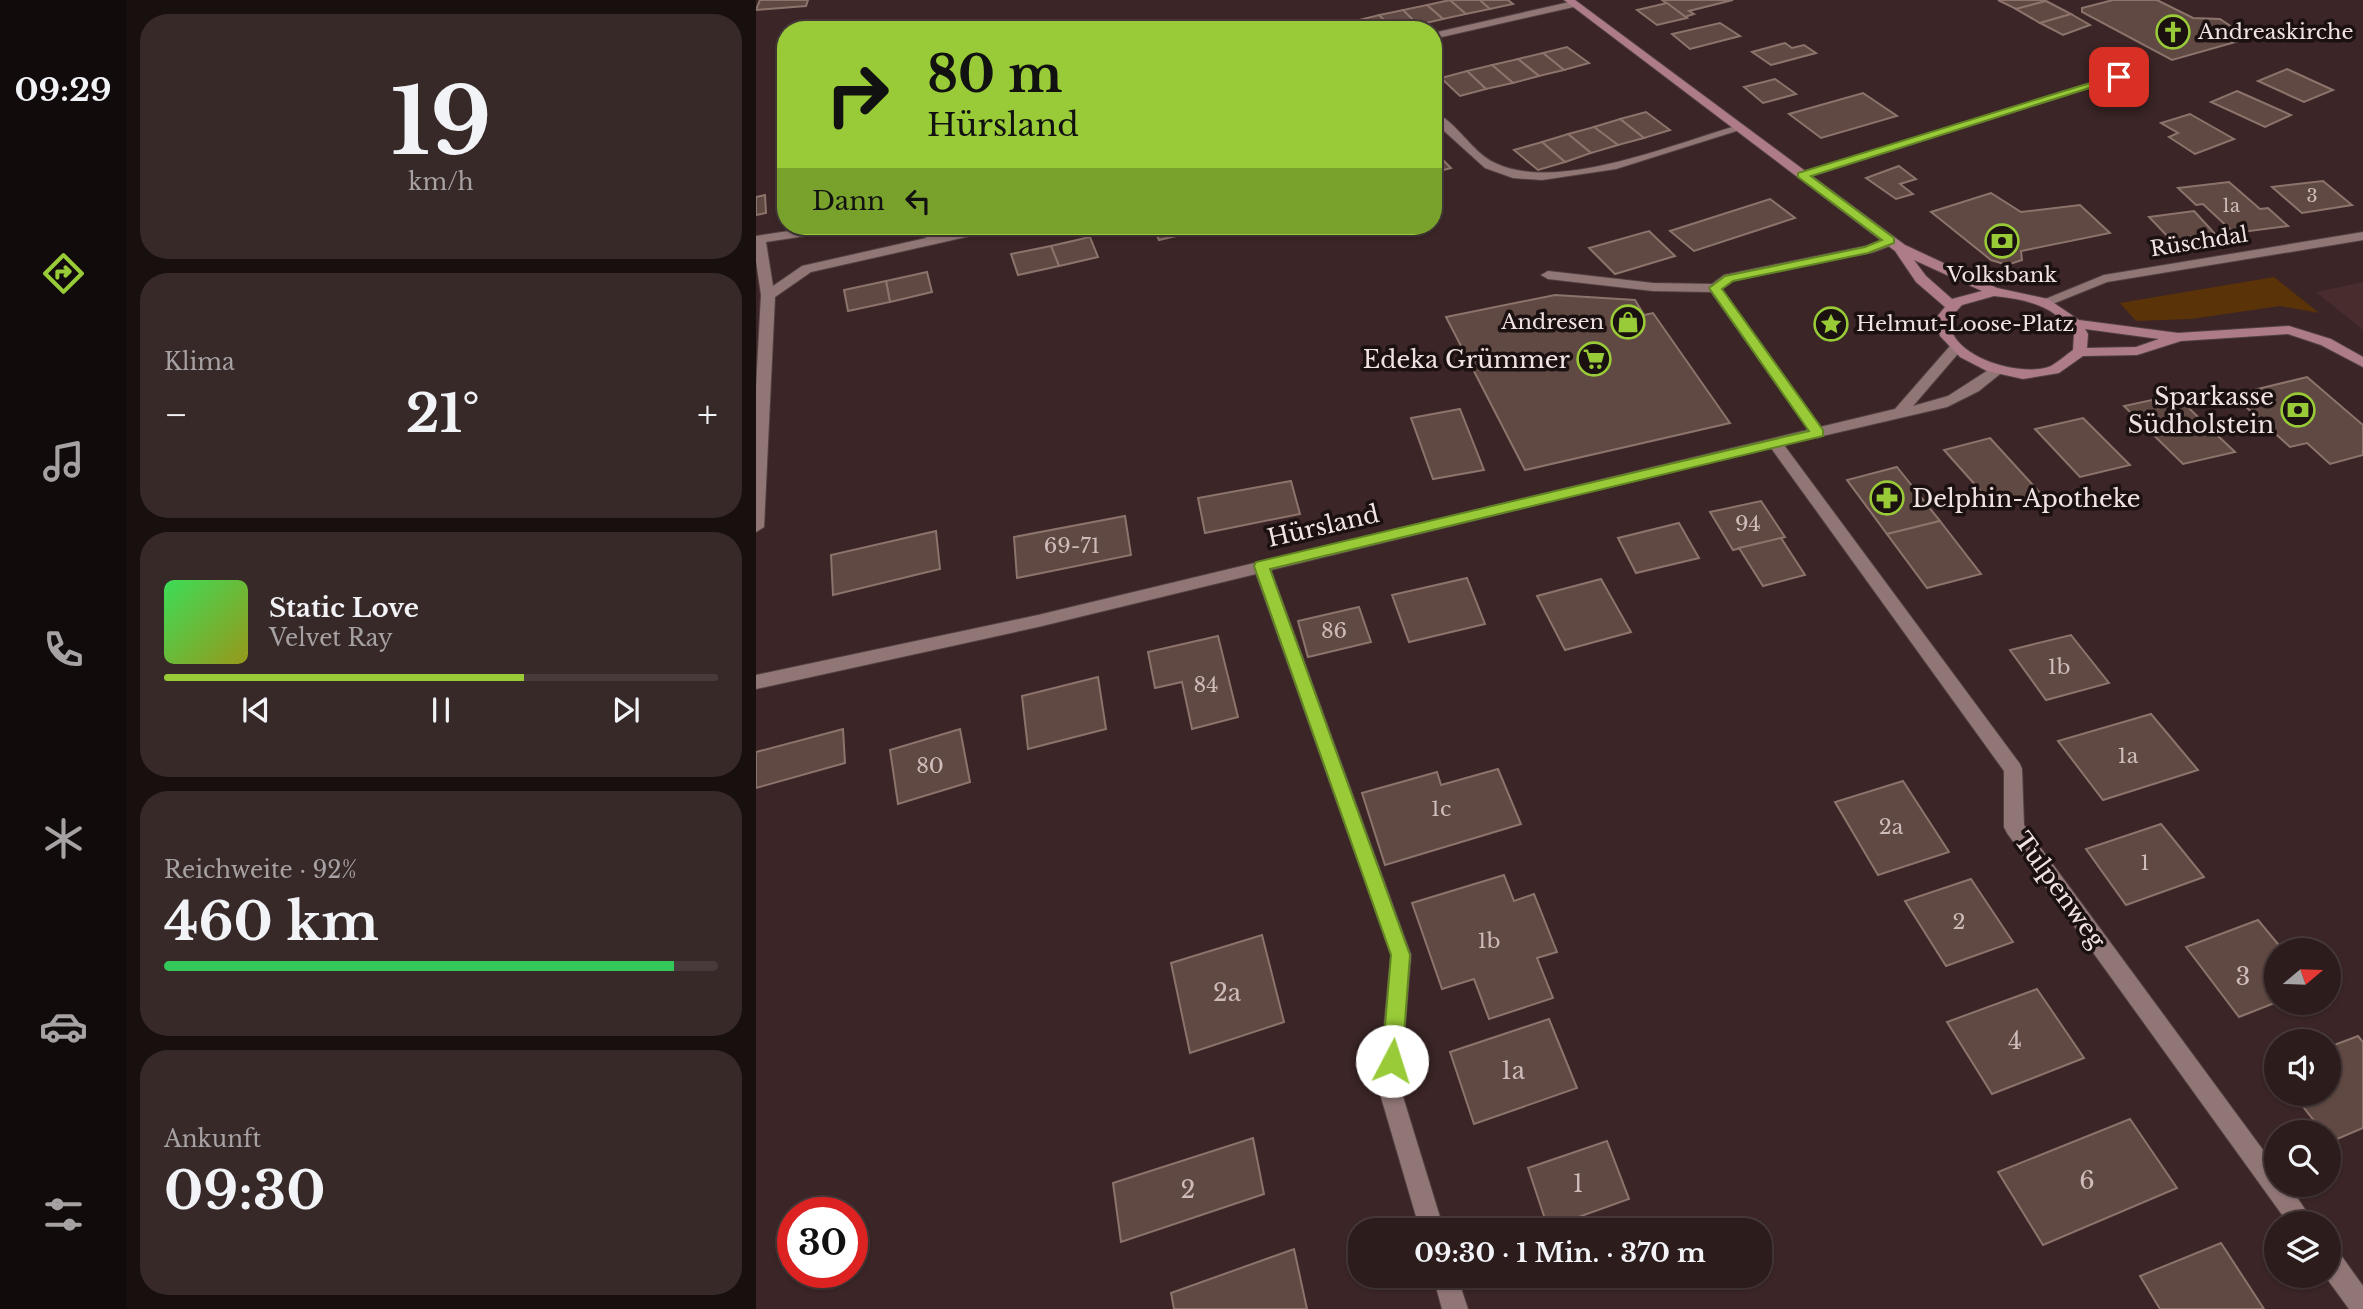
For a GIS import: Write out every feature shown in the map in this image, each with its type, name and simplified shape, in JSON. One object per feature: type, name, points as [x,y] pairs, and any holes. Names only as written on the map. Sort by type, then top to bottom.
[{"type":"street","points":[[1442,34],[1572,2],[1895,244],[1994,292]]},
{"type":"street","points":[[1802,175],[2119,77]]},
{"type":"street","points":[[1442,123],[1491,167],[1519,176],[1554,178],[1740,128]]},
{"type":"street","points":[[756,527],[768,295],[757,240],[788,235]]},
{"type":"street","points":[[931,235],[933,240]]},
{"type":"street","points":[[768,295],[807,269],[956,235]]},
{"type":"street","name":"Rüschdal","points":[[2045,302],[2104,279],[2363,236]]},
{"type":"street","points":[[1548,275],[1653,287],[1715,288],[1729,278],[1895,244]]},
{"type":"street","points":[[1895,244],[1921,279],[1951,305]]},
{"type":"street","points":[[1715,288],[1818,433]]},
{"type":"street","points":[[1994,292],[2012,293],[2045,302],[2064,312],[2076,324],[2082,343],[2080,352],[2063,367],[2049,371],[1997,370],[1966,358],[1945,338],[1941,326],[1943,315],[1951,305],[1962,298],[1994,292]]},
{"type":"street","points":[[2076,324],[2179,337],[2289,330],[2326,342],[2363,363]]},
{"type":"street","points":[[2080,352],[2137,351],[2179,337]]},
{"type":"street","points":[[1900,412],[1955,349]]},
{"type":"street","name":"Hürsland","points":[[756,682],[1038,621],[1900,412],[1936,408],[1962,396],[1997,370]]},
{"type":"street","name":"Tulpenweg","points":[[1776,444],[2013,769],[2014,827],[2293,1211]]},
{"type":"street","points":[[1261,566],[1401,955],[1389,1087],[1428,1218]]},
{"type":"street","points":[[2341,1277],[2363,1307]]},
{"type":"street","points":[[1449,1288],[1455,1309]]},
{"type":"shaded area","points":[[2274,277],[2319,313],[2280,306],[2191,319],[2136,321],[2120,303]]},
{"type":"shaded area","points":[[2363,282],[2363,330],[2316,292]]},
{"type":"building","points":[[760,0],[808,0],[806,6],[756,10]]},
{"type":"building","points":[[1450,0],[1466,14],[1443,19],[1427,5]]},
{"type":"building","points":[[1450,0],[1480,0],[1490,9],[1466,14]]},
{"type":"building","points":[[1480,0],[1508,0],[1513,4],[1490,9]]},
{"type":"building","points":[[1662,0],[1733,0],[1689,11],[1694,14],[1685,17]]},
{"type":"building","points":[[1998,0],[2045,0],[2046,1],[2016,9]]},
{"type":"building","name":"Andreaskirche","points":[[2113,0],[2157,0],[2193,18],[2220,19],[2232,27],[2224,34],[2239,41],[2172,60],[2082,12],[2082,8]]},
{"type":"building","points":[[2046,1],[2071,14],[2040,23],[2016,9]]},
{"type":"building","points":[[1667,3],[1687,18],[1657,25],[1637,10]]},
{"type":"building","points":[[1427,5],[1443,19],[1414,21],[1403,10]]},
{"type":"building","points":[[1403,10],[1414,21],[1385,21],[1379,15]]},
{"type":"building","points":[[2071,14],[2090,25],[2063,35],[2040,23]]},
{"type":"building","points":[[1379,15],[1385,21],[1355,21]]},
{"type":"building","points":[[1720,23],[1740,36],[1690,49],[1672,34]]},
{"type":"building","points":[[1785,43],[1792,48],[1804,45],[1816,53],[1771,65],[1752,52]]},
{"type":"building","points":[[1567,47],[1589,63],[1564,70],[1543,53]]},
{"type":"building","points":[[1543,53],[1564,70],[1539,76],[1518,59]]},
{"type":"building","points":[[1518,59],[1539,76],[1513,83],[1492,65]]},
{"type":"building","points":[[1492,65],[1513,83],[1486,89],[1467,71]]},
{"type":"building","points":[[2287,69],[2333,90],[2304,102],[2258,81]]},
{"type":"building","points":[[1467,71],[1486,89],[1460,96],[1442,78]]},
{"type":"building","points":[[1775,79],[1796,94],[1763,103],[1744,87]]},
{"type":"building","points":[[2237,91],[2291,115],[2265,127],[2211,102]]},
{"type":"building","points":[[1863,93],[1897,116],[1821,138],[1789,114]]},
{"type":"building","points":[[1646,112],[1670,130],[1644,138],[1620,119]]},
{"type":"building","points":[[2190,114],[2234,139],[2195,154],[2169,137],[2178,133],[2161,123]]},
{"type":"building","points":[[1620,119],[1644,138],[1618,145],[1594,127]]},
{"type":"building","points":[[1594,127],[1618,145],[1591,153],[1568,134]]},
{"type":"building","points":[[1568,134],[1591,153],[1565,162],[1542,142]]},
{"type":"building","points":[[1542,142],[1565,162],[1538,170],[1514,150]]},
{"type":"building","points":[[1442,159],[1451,168],[1442,170]]},
{"type":"building","points":[[1899,166],[1916,179],[1900,184],[1913,194],[1896,199],[1866,178]]},
{"type":"building","points":[[2323,181],[2352,205],[2302,213],[2272,187]]},
{"type":"building","points":[[2229,182],[2260,209],[2268,208],[2288,226],[2234,233],[2203,204],[2196,205],[2178,188]]},
{"type":"building","points":[[1991,193],[2021,212],[2080,205],[2110,233],[2021,251],[2022,260],[2007,265],[1991,260],[1931,212]]},
{"type":"building","points":[[765,195],[766,213],[756,215],[756,197]]},
{"type":"building","points":[[1770,199],[1795,218],[1694,251],[1670,231]]},
{"type":"building","points":[[2194,211],[2216,235],[2171,240],[2149,217]]},
{"type":"building","points":[[1649,231],[1675,256],[1615,274],[1589,248]]},
{"type":"building","points":[[1156,235],[1180,235],[1159,240]]},
{"type":"building","points":[[1090,237],[1098,257],[1059,266],[1051,246]]},
{"type":"building","points":[[1051,246],[1059,266],[1018,275],[1011,254]]},
{"type":"building","points":[[927,272],[932,292],[890,302],[886,281]]},
{"type":"building","points":[[886,281],[890,302],[848,311],[844,290]]},
{"type":"building","points":[[1555,295],[1635,300],[1644,315],[1653,313],[1730,423],[1525,470],[1446,317]]},
{"type":"building","name":"Sparkasse Südholstein","points":[[2307,377],[2363,425],[2363,455],[2330,464],[2307,443],[2290,447],[2233,395]]},
{"type":"building","points":[[2175,395],[2235,452],[2183,464],[2124,406]]},
{"type":"building","points":[[1460,409],[1484,470],[1433,479],[1411,418]]},
{"type":"building","points":[[2083,418],[2130,465],[2080,477],[2035,429]]},
{"type":"building","points":[[1990,438],[2042,495],[1996,508],[1944,450]]},
{"type":"building","points":[[1897,467],[1940,521],[1887,534],[1847,480]]},
{"type":"building","points":[[1291,481],[1300,514],[1205,533],[1198,498]]},
{"type":"building","points":[[1761,501],[1785,537],[1733,550],[1710,512]]},
{"type":"building","points":[[1125,516],[1131,555],[1017,578],[1014,537]]},
{"type":"building","points":[[1940,521],[1981,574],[1927,588],[1887,534]]},
{"type":"building","points":[[1679,523],[1699,558],[1636,573],[1618,538]]},
{"type":"building","points":[[936,531],[940,569],[833,595],[831,555]]},
{"type":"building","points":[[1781,538],[1805,575],[1763,586],[1739,548]]},
{"type":"building","points":[[1467,578],[1485,624],[1409,642],[1392,595]]},
{"type":"building","points":[[1601,579],[1631,632],[1565,650],[1537,596]]},
{"type":"building","points":[[1359,607],[1371,642],[1308,657],[1298,621]]},
{"type":"building","points":[[2071,635],[2109,683],[2046,700],[2010,650]]},
{"type":"building","points":[[1218,636],[1238,717],[1192,729],[1182,682],[1155,688],[1148,652]]},
{"type":"building","points":[[1098,677],[1106,729],[1028,749],[1022,696]]},
{"type":"building","points":[[2151,714],[2198,770],[2103,800],[2058,741]]},
{"type":"building","points":[[843,729],[845,763],[756,788],[756,752]]},
{"type":"building","points":[[960,729],[970,782],[898,804],[890,750]]},
{"type":"building","points":[[1498,769],[1521,824],[1385,865],[1362,793],[1437,772],[1441,785]]},
{"type":"building","points":[[1903,781],[1949,852],[1878,875],[1835,802]]},
{"type":"building","points":[[2161,824],[2204,877],[2126,905],[2086,849]]},
{"type":"building","points":[[1504,875],[1514,901],[1534,894],[1557,952],[1537,958],[1553,998],[1489,1019],[1474,979],[1442,989],[1412,903]]},
{"type":"building","points":[[1971,879],[2013,942],[1946,966],[1905,901]]},
{"type":"building","points":[[2258,920],[2273,938],[2264,938],[2264,1007],[2239,1017],[2186,947]]},
{"type":"building","points":[[1262,935],[1284,1022],[1190,1053],[1171,963]]},
{"type":"building","points":[[2037,989],[2084,1058],[1992,1094],[1947,1022]]},
{"type":"building","points":[[1549,1019],[1577,1088],[1474,1124],[1450,1052]]},
{"type":"building","points":[[2358,1036],[2363,1042],[2363,1128],[2341,1137],[2341,1120],[2314,1120],[2302,1106],[2341,1106],[2341,1042]]},
{"type":"building","points":[[2130,1119],[2177,1188],[2043,1245],[1998,1172]]},
{"type":"building","points":[[1253,1138],[1264,1194],[1121,1242],[1113,1183]]},
{"type":"building","points":[[1607,1141],[1629,1199],[1576,1218],[1545,1218],[1528,1168]]},
{"type":"building","points":[[2221,1243],[2264,1309],[2160,1309],[2140,1276]]},
{"type":"building","points":[[1294,1249],[1307,1309],[1174,1309],[1171,1293]]},
{"type":"place","name":"Andreaskirche","points":[[2173,32]]},
{"type":"place","name":"Volksbank","points":[[2002,241]]},
{"type":"place","name":"Andresen","points":[[1628,322]]},
{"type":"place","name":"Helmut-Loose-Platz","points":[[1831,324]]},
{"type":"place","name":"Edeka Grümmer","points":[[1594,359]]},
{"type":"place","name":"Sparkasse Südholstein","points":[[2298,410]]},
{"type":"place","name":"Delphin-Apotheke","points":[[1887,498]]},
{"type":"route","points":[[1392,1061],[1401,955],[1261,566],[1818,433],[1715,288],[1729,278],[1868,249],[1890,241],[1802,175],[2119,77]]}]
